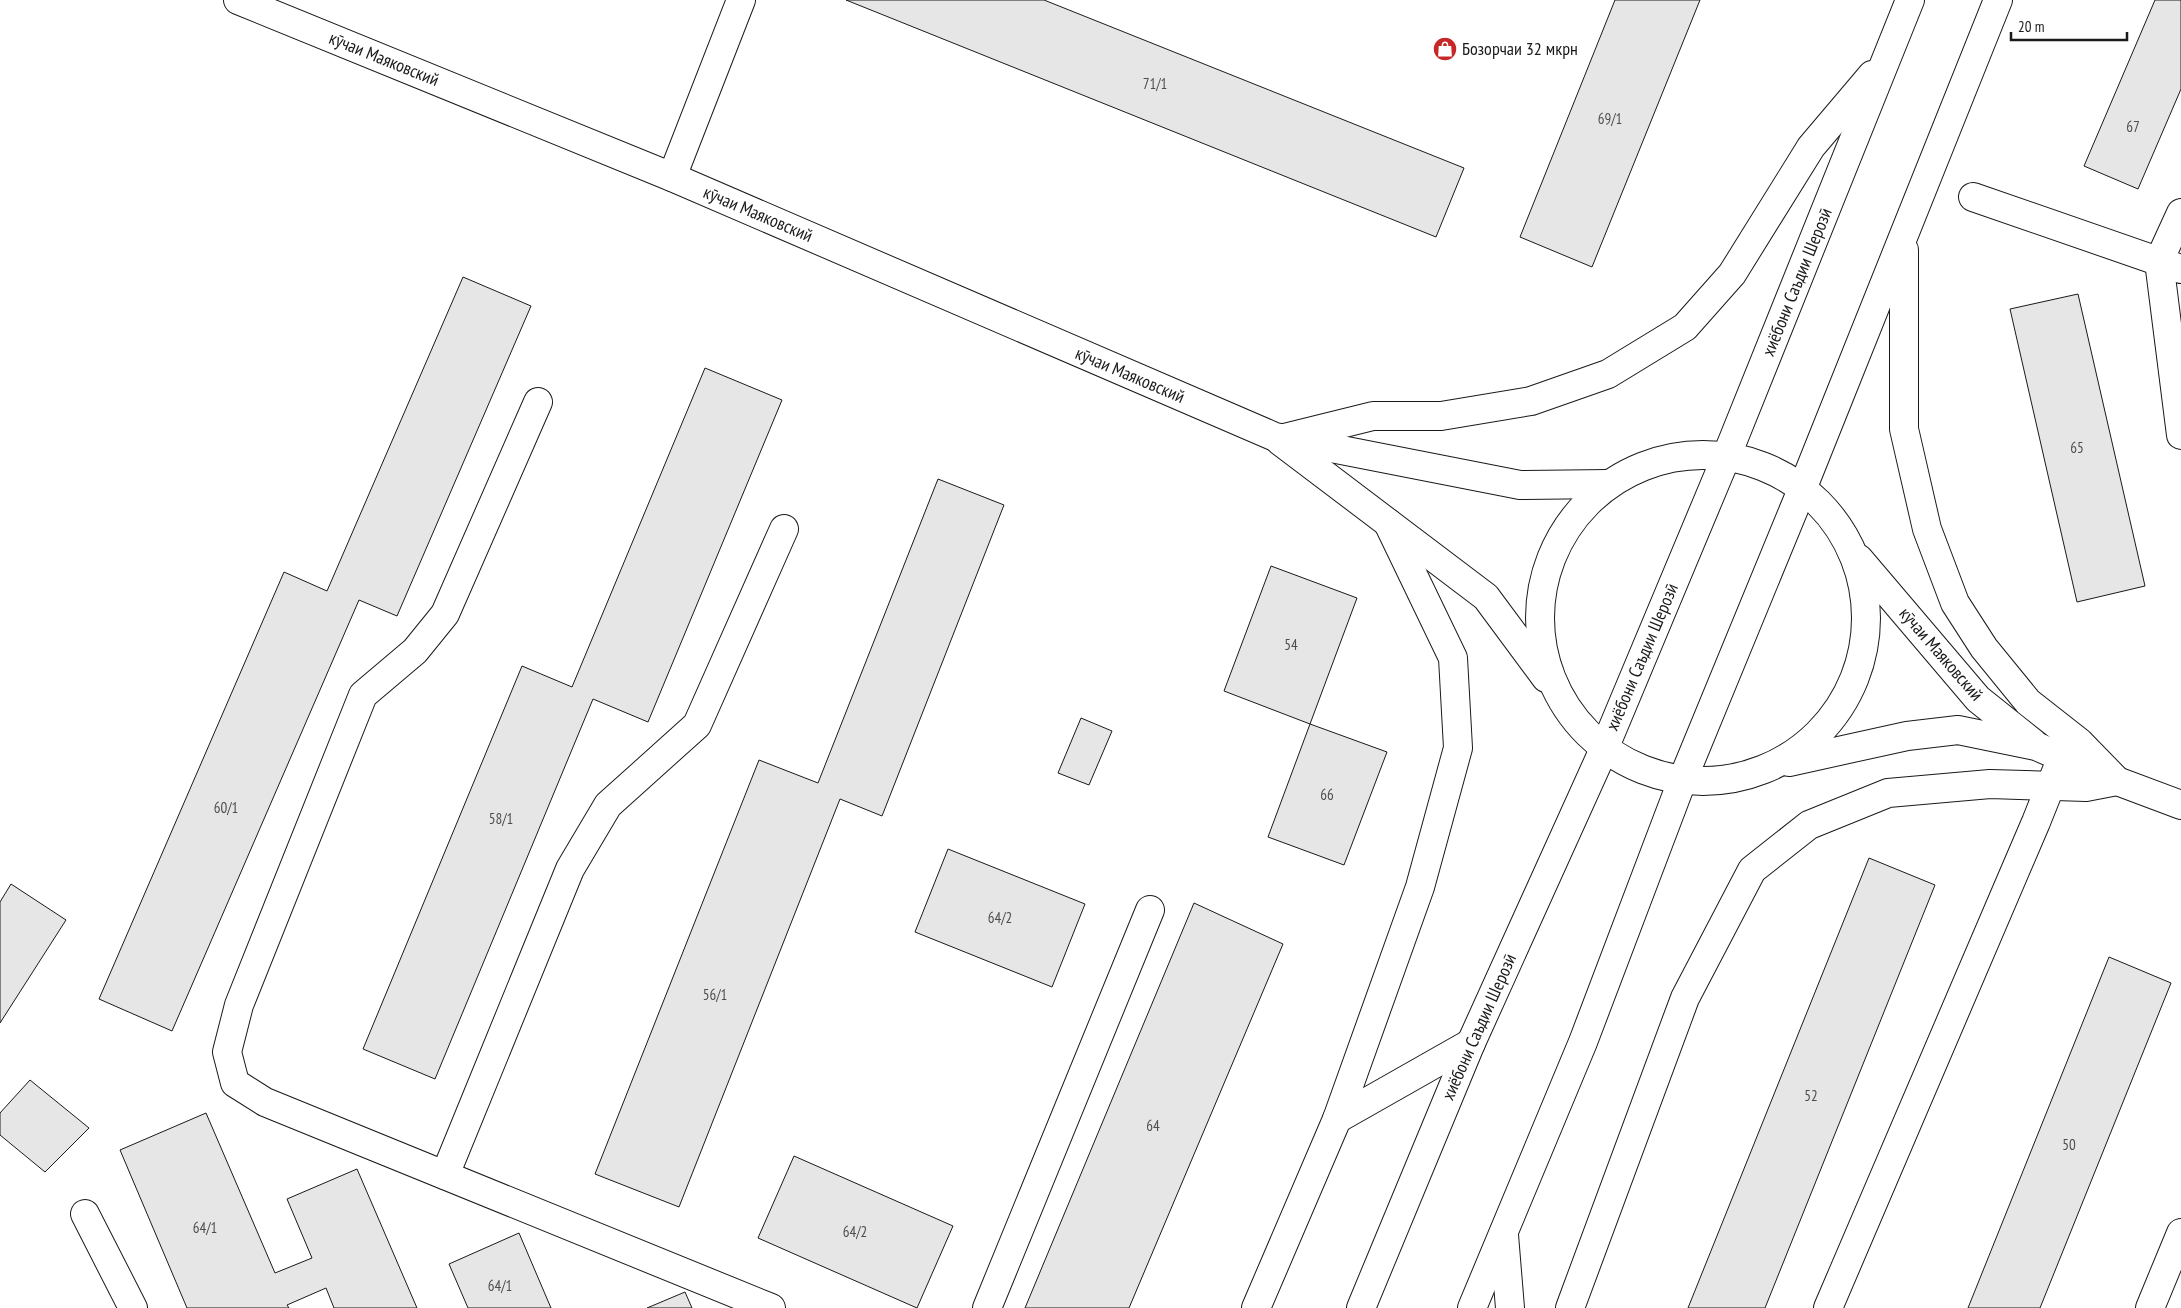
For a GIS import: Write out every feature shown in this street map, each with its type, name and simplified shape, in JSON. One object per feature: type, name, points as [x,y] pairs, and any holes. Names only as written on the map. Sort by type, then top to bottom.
[{"type":"street","name":"кӯчаи Маяковский","points":[[238,0],[267,6],[672,177],[1277,438],[1520,485],[1608,484]]},
{"type":"street","points":[[672,177],[741,0]]},
{"type":"street","name":"хиёбони Саъдии Шерозӣ","points":[[1361,1308],[1471,1043],[1604,749],[1727,455],[1910,0]]},
{"type":"street","points":[[1472,1308],[1583,1042],[1682,781],[1803,487],[1998,0]]},
{"type":"street","points":[[1277,438],[1373,416],[1441,416],[1531,401],[1608,374],[1685,326],[1732,274],[1811,147],[1887,57]]},
{"type":"street","points":[[1973,197],[2170,265]]},
{"type":"street","points":[[2181,213],[2170,265],[2181,435]]},
{"type":"street","points":[[1904,234],[1904,429],[1927,529],[1955,603],[1984,648],[2028,702],[2079,742],[2117,781]]},
{"type":"street","points":[[538,402],[446,614],[415,651],[363,694],[239,1005],[227,1052],[235,1083],[266,1102],[771,1308]]},
{"type":"street","name":"кӯчаи Маяковский","points":[[1277,438],[1486,597],[1578,725],[1604,749],[1640,770],[1682,781],[1731,780],[1778,764],[1907,736],[1958,730],[2036,746],[2117,781],[2181,805]]},
{"type":"street","name":"кӯчаи Маяковский","points":[[1559,696],[1543,652],[1540,605],[1551,558],[1574,517],[1608,484],[1645,464],[1686,455],[1727,455],[1767,466],[1803,487],[1832,517],[1854,553],[1978,699],[2036,746]]},
{"type":"street","points":[[1256,1308],[1336,1119],[1420,888],[1458,748],[1453,658],[1388,523]]},
{"type":"street","points":[[445,1175],[570,869],[608,805],[698,725],[784,529]]},
{"type":"street","name":"кӯчаи Маяковский","points":[[1778,764],[1817,735],[1847,696],[1864,650],[1866,601],[1854,553]]},
{"type":"street","points":[[1828,1308],[2062,758]]},
{"type":"street","points":[[1570,1308],[1685,998],[1752,870],[1809,825],[1888,793],[1990,784],[2086,787],[2117,781]]},
{"type":"street","points":[[987,1308],[1150,910]]},
{"type":"street","points":[[1336,1119],[1471,1043]]},
{"type":"street","points":[[85,1214],[133,1308]]},
{"type":"street","points":[[1504,1231],[1510,1308]]},
{"type":"street","points":[[2150,1308],[2181,1233]]},
{"type":"building","points":[[846,0],[1044,0],[1464,168],[1436,237]]},
{"type":"building","points":[[1615,0],[1700,0],[1592,267],[1520,237]]},
{"type":"building","points":[[2155,0],[2181,0],[2181,89],[2138,189],[2084,166]]},
{"type":"building","points":[[463,277],[531,306],[397,616],[359,600],[172,1031],[99,999],[284,572],[327,591]]},
{"type":"building","points":[[2078,294],[2145,586],[2077,602],[2010,309]]},
{"type":"building","points":[[705,368],[782,400],[648,722],[593,699],[435,1079],[363,1049],[522,666],[572,687]]},
{"type":"building","points":[[938,479],[1004,505],[882,816],[840,799],[679,1207],[595,1174],[759,760],[818,783]]},
{"type":"building","points":[[1271,566],[1357,598],[1310,724],[1224,691]]},
{"type":"building","points":[[1081,718],[1112,731],[1089,785],[1058,773]]},
{"type":"building","points":[[1310,724],[1387,752],[1344,865],[1268,837]]},
{"type":"building","points":[[948,849],[1085,904],[1052,987],[915,932]]},
{"type":"building","points":[[1869,858],[1935,885],[1765,1308],[1688,1308]]},
{"type":"building","points":[[11,884],[66,920],[0,1023],[0,902]]},
{"type":"building","points":[[1194,903],[1283,944],[1129,1308],[1025,1308]]},
{"type":"building","points":[[2109,957],[2171,983],[2040,1308],[1968,1308]]},
{"type":"building","points":[[30,1080],[89,1128],[45,1172],[0,1135],[0,1113]]},
{"type":"building","points":[[206,1113],[275,1273],[312,1258],[287,1199],[357,1169],[417,1308],[334,1308],[326,1288],[287,1305],[289,1308],[187,1308],[120,1150]]},
{"type":"building","points":[[794,1156],[953,1226],[917,1308],[758,1238]]},
{"type":"building","points":[[519,1233],[551,1308],[468,1308],[449,1264]]},
{"type":"building","points":[[685,1292],[692,1308],[647,1308]]},
{"type":"place","name":"Бозорчаи 32 мкрн","points":[[1445,49]]}]
